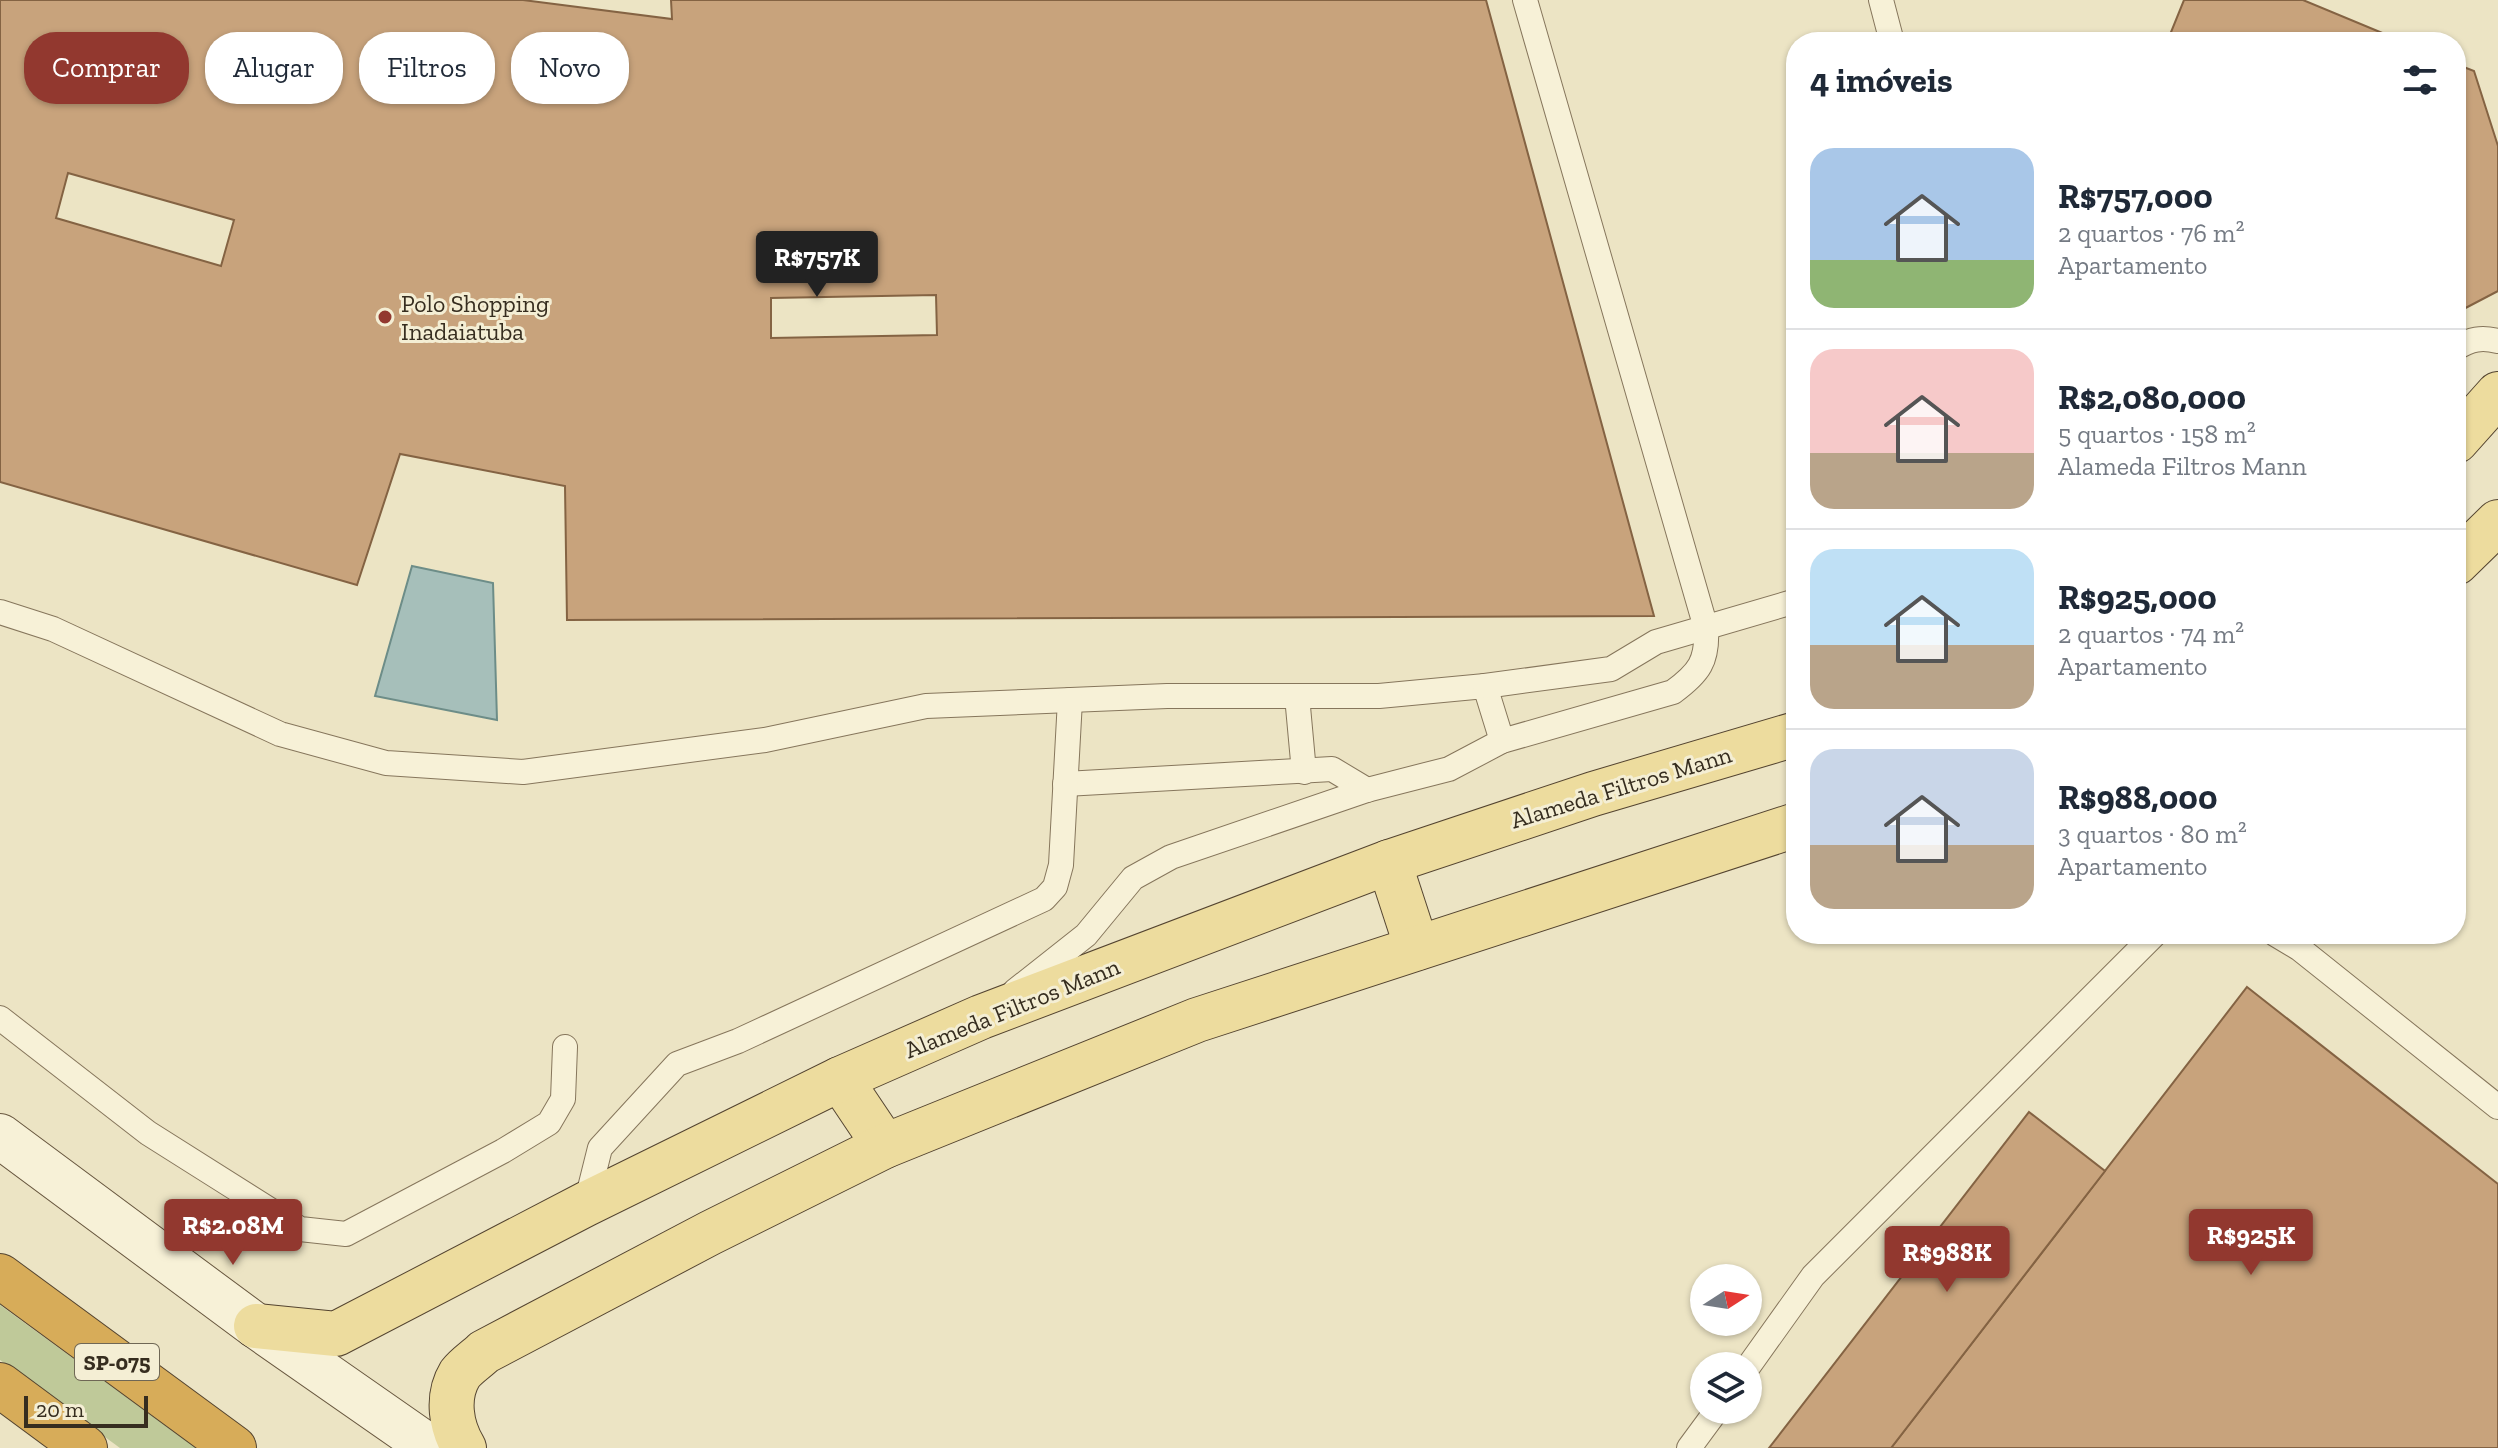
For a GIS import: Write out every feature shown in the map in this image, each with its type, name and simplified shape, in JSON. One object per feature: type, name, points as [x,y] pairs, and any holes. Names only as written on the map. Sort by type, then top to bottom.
[{"type":"highway","name":"SP-075","points":[[0,1276],[234,1448]]},
{"type":"highway","points":[[0,1385],[85,1448]]},
{"type":"main road","points":[[2466,430],[2498,394]]},
{"type":"main road","name":"Alameda Filtros Mann","points":[[256,1326],[336,1334],[586,1204],[840,1079],[981,1017],[1389,862],[1593,794],[1786,737]]},
{"type":"main road","points":[[464,1448],[455,1434],[451,1404],[460,1374],[484,1352],[710,1233],[885,1146],[1197,1020],[1786,828]]},
{"type":"main road","points":[[1389,862],[1417,948]]},
{"type":"main road","points":[[840,1079],[885,1146]]},
{"type":"main road","points":[[0,1136],[256,1326],[431,1448]]},
{"type":"lane","points":[[981,1017],[1086,935],[1133,878],[1171,857],[1367,790],[1449,769],[1502,741],[1673,692],[1695,676],[1707,648],[1706,628],[1525,0]]},
{"type":"lane","points":[[1881,0],[1889,32]]},
{"type":"lane","points":[[2466,342],[2485,338],[2498,341]]},
{"type":"lane","points":[[0,612],[53,629],[267,729],[386,763],[523,772],[765,740],[926,706],[1167,696],[1379,696],[1485,686],[1611,669],[1656,642],[1786,604]]},
{"type":"lane","points":[[1485,686],[1502,741]]},
{"type":"lane","points":[[1297,696],[1304,772]]},
{"type":"lane","points":[[586,1204],[600,1148],[677,1064],[738,1041],[1044,899],[1055,887],[1061,865],[1070,700]]},
{"type":"lane","points":[[1065,784],[1332,769],[1367,790]]},
{"type":"lane","points":[[1759,1352],[1813,1276],[2145,944]]},
{"type":"lane","points":[[2292,944],[2498,1107]]},
{"type":"lane","points":[[0,1018],[148,1133],[300,1229],[346,1234],[503,1151],[549,1123],[563,1099],[565,1047]]},
{"type":"lane","points":[[1689,1448],[1707,1424]]},
{"type":"green space","points":[[0,1305],[196,1448],[120,1448],[0,1360]]},
{"type":"water","points":[[412,566],[493,583],[497,720],[375,696]]},
{"type":"building","name":"Polo Shopping Inadaiatuba","points":[[0,0],[523,0],[672,19],[671,0],[1486,0],[1654,616],[567,620],[565,486],[400,454],[357,585],[0,482]],"holes":[[[68,173],[234,220],[221,266],[56,218]],[[936,295],[937,335],[771,338],[771,298]]]},
{"type":"building","points":[[2184,0],[2303,0],[2380,32],[2171,32]]},
{"type":"building","points":[[2466,68],[2474,71],[2498,146],[2498,291],[2466,308]]},
{"type":"building","points":[[2247,987],[2498,1184],[2498,1448],[1891,1448]]},
{"type":"building","points":[[2029,1112],[2105,1171],[1891,1448],[1769,1448]]},
{"type":"place","name":"Polo Shopping Inadaiatuba","points":[[385,317]]}]
